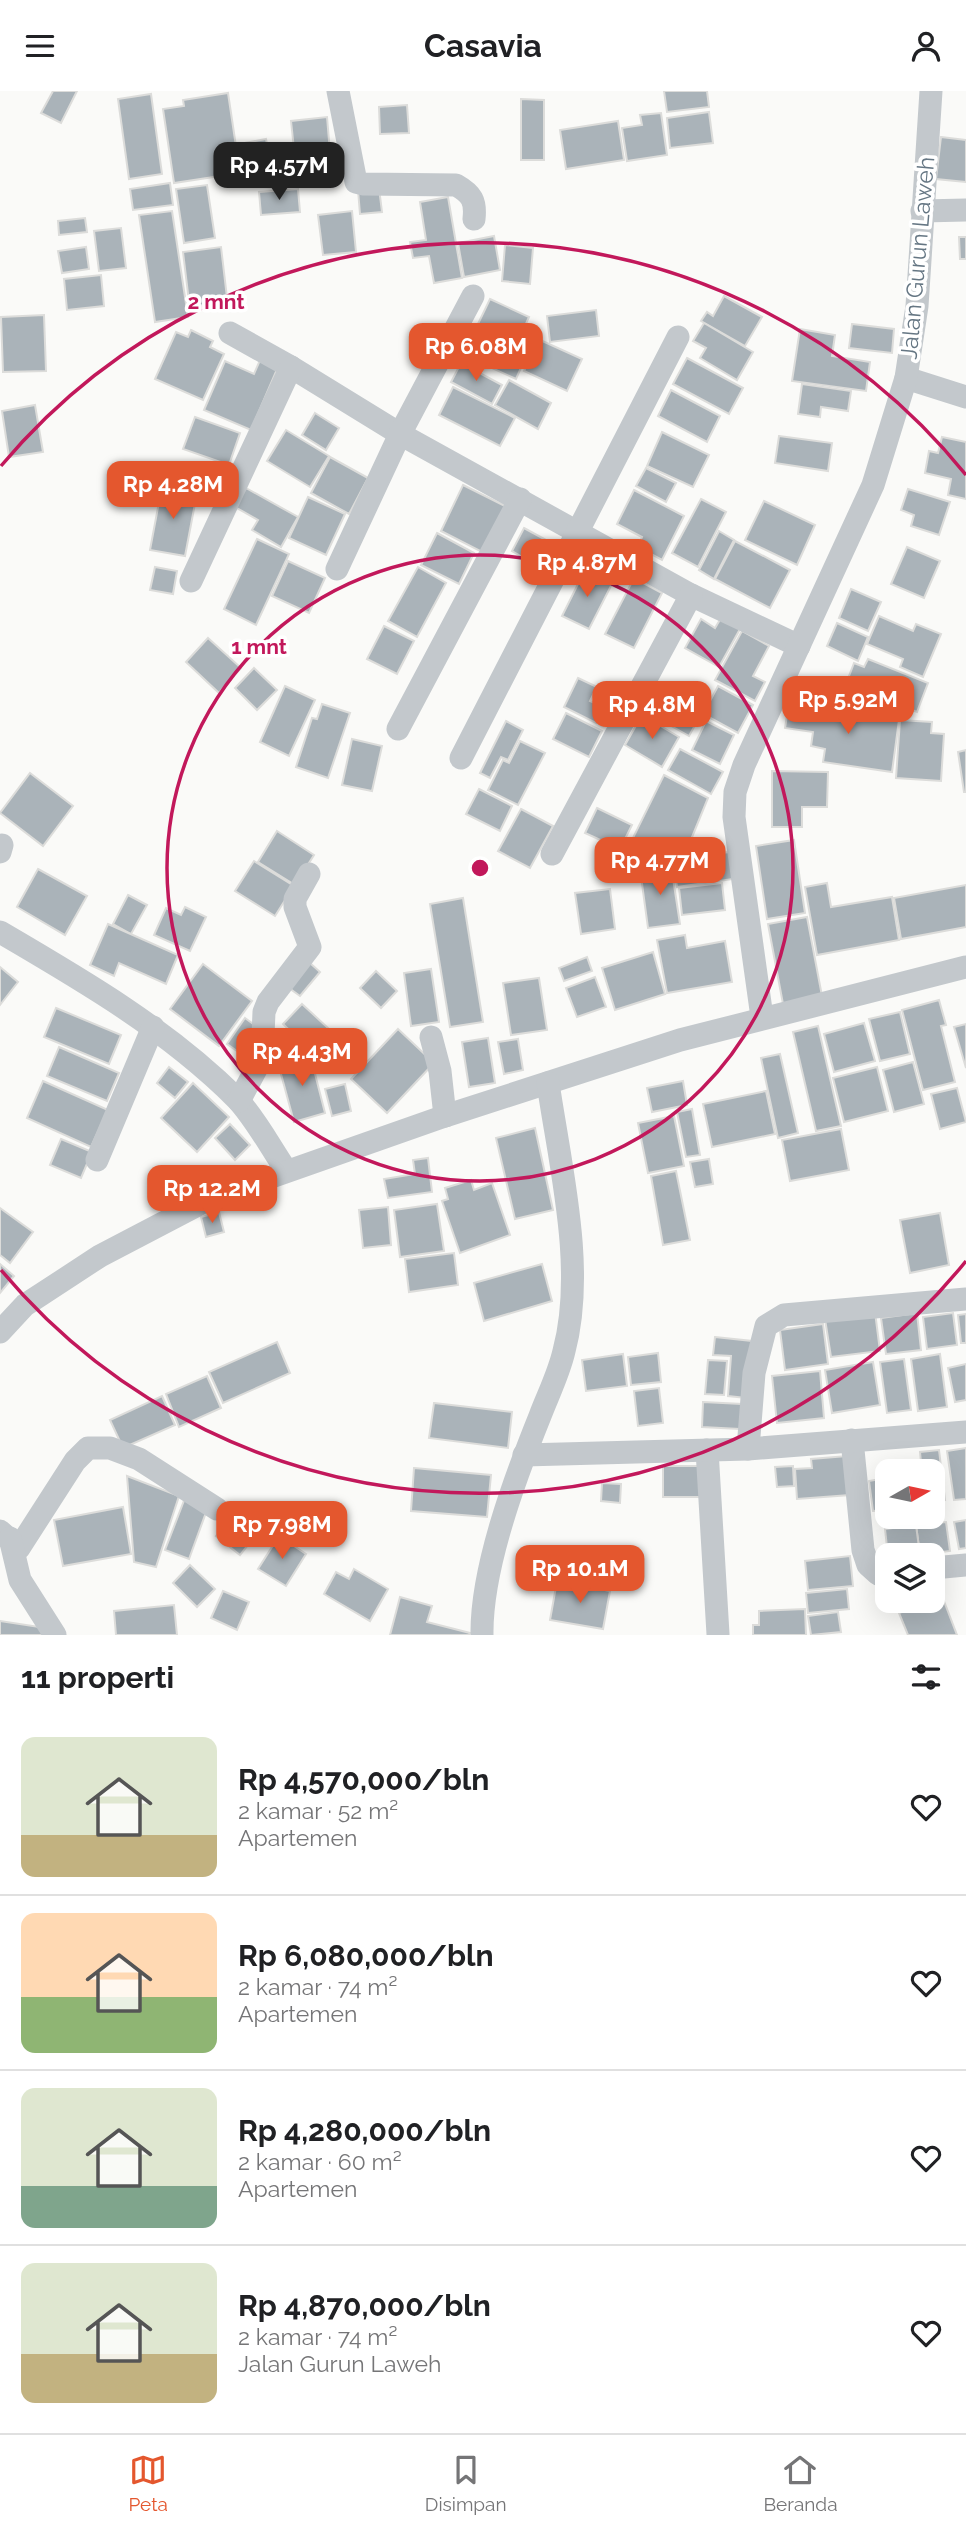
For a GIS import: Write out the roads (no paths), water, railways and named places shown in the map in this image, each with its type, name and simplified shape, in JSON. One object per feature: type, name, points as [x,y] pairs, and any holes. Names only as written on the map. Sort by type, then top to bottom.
[{"type":"street","points":[[338,91],[356,181],[364,184],[456,185],[469,192],[475,204],[474,219]]},
{"type":"street","name":"Jalan Gurun Laweh","points":[[762,1017],[734,817],[735,792],[744,765],[873,485],[906,378],[917,306],[931,91]]},
{"type":"street","points":[[922,211],[966,210]]},
{"type":"street","points":[[337,569],[400,434],[473,296]]},
{"type":"street","points":[[230,334],[291,367],[400,434],[691,595],[799,646]]},
{"type":"street","points":[[461,758],[678,337]]},
{"type":"street","points":[[191,581],[291,367]]},
{"type":"street","points":[[906,378],[966,397]]},
{"type":"street","points":[[398,729],[520,499]]},
{"type":"street","points":[[552,854],[691,595]]},
{"type":"street","points":[[239,1101],[262,1058],[264,1012],[268,1002],[310,947],[295,907],[295,899],[309,874]]},
{"type":"street","points":[[0,932],[89,983],[153,1027],[239,1101],[286,1170]]},
{"type":"street","points":[[0,1332],[26,1305],[100,1256],[209,1199],[444,1116],[680,1040],[966,967]]},
{"type":"street","points":[[97,1160],[153,1027]]},
{"type":"street","points":[[431,1037],[440,1071],[444,1116]]},
{"type":"street","points":[[482,1635],[482,1613],[500,1531],[524,1455],[564,1351],[571,1301],[572,1260],[548,1083]]},
{"type":"street","points":[[748,1449],[754,1373],[766,1326],[784,1315],[966,1299]]},
{"type":"street","points":[[524,1455],[748,1449],[966,1432]]},
{"type":"street","points":[[852,1440],[863,1550],[868,1565],[875,1571]]},
{"type":"street","points":[[5,1534],[19,1548],[75,1461],[88,1448],[110,1448],[139,1459],[217,1509]]},
{"type":"street","points":[[707,1450],[718,1634]]},
{"type":"street","points":[[5,1534],[20,1580],[55,1635]]},
{"type":"street","points":[[945,1567],[966,1565]]}]
